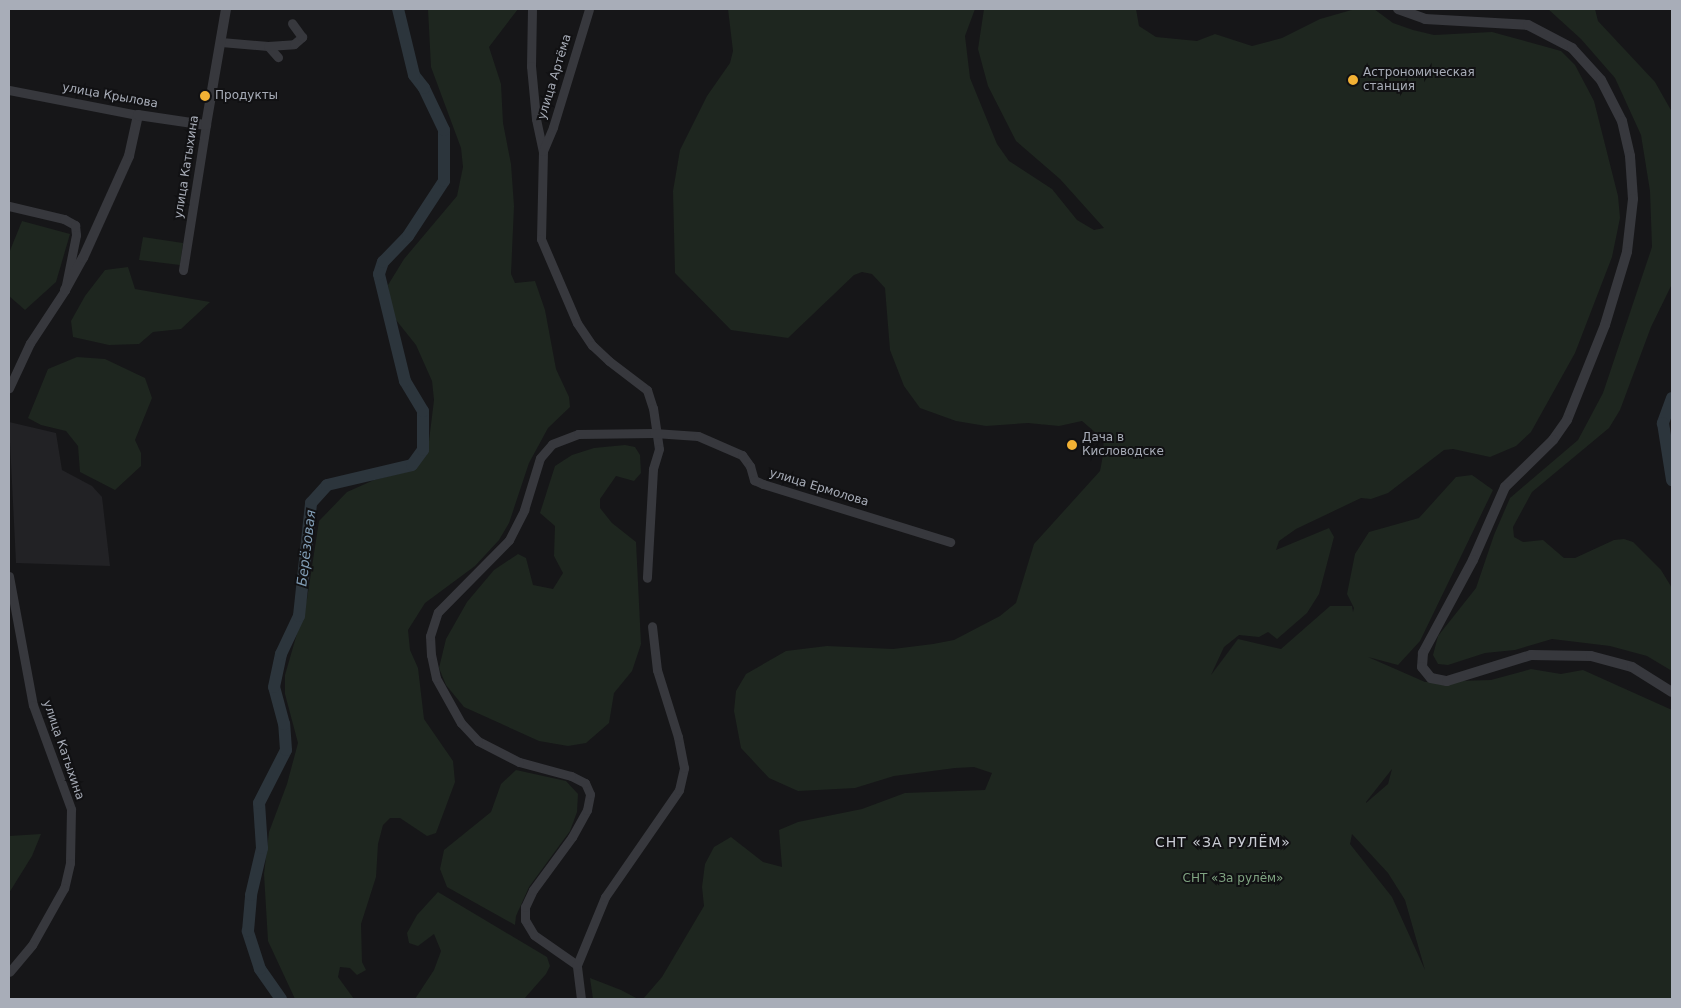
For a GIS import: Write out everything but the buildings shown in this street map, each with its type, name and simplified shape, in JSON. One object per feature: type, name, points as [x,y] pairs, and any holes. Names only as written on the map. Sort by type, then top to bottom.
[{"type":"street","name":"улица Катыхина","points":[[183,270],[226,9]]},
{"type":"street","points":[[532,9],[531,66],[536,119],[543,151],[541,238],[577,324],[592,345],[647,390],[653,408],[654,433],[659,449],[653,469],[647,578]]},
{"type":"street","name":"улица Артёма","points":[[543,151],[554,127],[589,9]]},
{"type":"street","points":[[1398,9],[1425,19],[1528,25],[1572,48],[1601,80],[1622,121],[1630,156],[1633,199],[1632,228],[1605,325],[1567,420],[1553,440],[1505,487],[1473,560],[1423,652],[1422,667],[1432,678],[1447,681],[1530,655],[1591,656],[1632,667],[1672,692]]},
{"type":"street","points":[[221,42],[268,46],[294,44],[302,37],[292,23]]},
{"type":"street","points":[[268,46],[278,57]]},
{"type":"street","name":"улица Крылова","points":[[9,90],[138,115],[206,125]]},
{"type":"street","points":[[9,388],[30,343],[65,290],[83,258],[129,156],[138,115]]},
{"type":"street","points":[[9,206],[47,214],[75,225],[65,290]]},
{"type":"street","name":"улица Ермолова","points":[[576,965],[534,935],[525,920],[525,907],[533,890],[572,837],[588,810],[590,794],[585,783],[571,776],[519,762],[478,741],[461,723],[436,678],[430,636],[438,612],[509,540],[524,510],[540,458],[552,444],[578,434],[654,433],[698,436],[742,455],[750,466],[754,480],[763,484],[950,542]]},
{"type":"street","name":"улица Катыхина","points":[[9,576],[32,699],[70,809],[70,863],[64,888],[52,914],[32,945],[9,972]]},
{"type":"street","points":[[581,999],[576,965],[605,897],[679,790],[684,768],[657,670],[652,626]]},
{"type":"shaded area","points":[[9,422],[56,433],[62,470],[92,486],[102,497],[110,566],[16,563]]},
{"type":"green space","points":[[428,9],[518,9],[489,47],[501,84],[503,123],[511,164],[514,206],[511,274],[515,283],[535,281],[545,310],[556,369],[569,397],[570,407],[548,428],[529,463],[509,523],[499,540],[475,566],[425,603],[408,630],[410,650],[418,668],[424,719],[453,761],[455,782],[436,833],[427,836],[400,818],[390,818],[383,825],[378,844],[376,877],[361,924],[362,962],[366,970],[357,975],[350,968],[340,967],[338,977],[354,999],[295,999],[268,941],[264,874],[269,832],[287,784],[298,743],[285,694],[285,675],[307,599],[319,521],[347,492],[374,480],[410,471],[424,458],[428,449],[434,400],[432,381],[416,345],[392,315],[388,285],[404,259],[457,196],[463,167],[461,148],[431,67]]},
{"type":"green space","name":"СНТ «За рулём»","points":[[728,9],[975,9],[965,36],[970,78],[997,144],[1009,161],[1052,189],[1077,220],[1094,230],[1104,228],[1060,179],[1016,141],[988,86],[978,49],[984,9],[1136,9],[1139,26],[1156,37],[1197,41],[1215,34],[1252,46],[1282,38],[1320,19],[1355,9],[1374,9],[1393,23],[1413,30],[1434,35],[1492,32],[1561,51],[1575,65],[1594,101],[1618,196],[1620,218],[1612,257],[1575,353],[1531,432],[1516,446],[1490,457],[1453,449],[1444,450],[1388,493],[1371,499],[1361,498],[1296,529],[1279,541],[1276,550],[1329,528],[1334,537],[1319,594],[1307,613],[1277,639],[1268,632],[1259,637],[1239,635],[1224,647],[1211,675],[1238,639],[1281,649],[1330,606],[1352,606],[1353,612],[1354,608],[1347,594],[1355,554],[1369,532],[1419,518],[1456,477],[1472,475],[1493,490],[1420,641],[1398,665],[1368,657],[1425,682],[1491,680],[1531,669],[1561,674],[1583,670],[1672,710],[1672,999],[643,999],[662,977],[704,906],[702,887],[705,864],[714,847],[731,837],[763,862],[782,867],[779,830],[798,822],[862,809],[905,793],[985,790],[992,773],[974,767],[955,768],[894,776],[855,788],[798,791],[769,778],[741,748],[734,711],[736,691],[746,674],[786,651],[827,646],[893,649],[933,644],[954,640],[1000,616],[1016,603],[1034,544],[1100,471],[1104,450],[1103,439],[1082,421],[1059,426],[1028,423],[986,426],[956,421],[920,408],[904,386],[890,350],[885,288],[872,274],[862,272],[854,275],[788,338],[731,330],[675,273],[673,191],[680,150],[707,96],[730,63],[733,51]],"holes":[[[1392,769],[1388,784],[1366,803],[1366,802]],[[1352,834],[1388,873],[1405,900],[1425,970],[1392,897],[1350,844]]]},
{"type":"green space","points":[[1548,9],[1595,9],[1598,21],[1655,82],[1672,112],[1672,284],[1651,327],[1620,410],[1609,428],[1532,492],[1513,527],[1514,537],[1523,542],[1543,540],[1564,558],[1575,558],[1614,540],[1624,539],[1633,542],[1661,570],[1672,588],[1672,671],[1647,656],[1610,646],[1552,639],[1515,650],[1485,653],[1448,665],[1438,664],[1433,655],[1438,636],[1476,588],[1494,535],[1510,498],[1578,440],[1603,393],[1652,247],[1650,191],[1641,135],[1615,78],[1581,39]]},
{"type":"green space","points":[[22,221],[70,234],[56,282],[25,310],[9,296],[9,253]]},
{"type":"green space","points":[[143,237],[183,243],[180,265],[139,260]]},
{"type":"green space","points":[[128,267],[135,289],[210,302],[181,329],[153,332],[139,344],[109,345],[73,337],[71,321],[85,296],[105,270]]},
{"type":"green space","points":[[77,357],[105,359],[145,378],[152,398],[135,440],[141,453],[141,466],[115,490],[80,472],[78,446],[66,431],[41,425],[28,418],[48,369]]},
{"type":"green space","points":[[625,445],[635,447],[640,455],[641,473],[634,481],[616,476],[600,499],[600,508],[612,523],[636,542],[641,644],[632,671],[614,693],[609,723],[586,743],[568,746],[539,741],[464,707],[446,685],[439,668],[446,639],[467,602],[494,570],[518,554],[526,558],[533,585],[553,589],[563,573],[554,556],[555,526],[540,513],[555,466],[572,455],[594,448]]},
{"type":"green space","points":[[516,770],[566,781],[578,794],[577,812],[570,831],[529,887],[516,916],[515,925],[447,887],[440,869],[444,850],[491,812],[501,784]]},
{"type":"green space","points":[[41,834],[32,856],[9,893],[9,836]]},
{"type":"green space","points":[[438,892],[547,957],[550,966],[546,974],[524,999],[415,999],[434,970],[441,951],[434,934],[418,946],[409,943],[407,933],[417,915]]},
{"type":"green space","points":[[590,978],[621,990],[638,999],[593,999]]},
{"type":"waterway","name":"Берёзовая","points":[[281,999],[260,969],[248,931],[251,895],[262,848],[259,803],[286,750],[284,724],[274,687],[281,654],[299,616],[311,503],[327,485],[412,465],[423,450],[423,411],[405,381],[379,274],[383,262],[408,236],[444,181],[444,130],[424,88],[414,75],[398,9]]},
{"type":"waterway","points":[[1672,398],[1663,423],[1672,480]]},
{"type":"place","name":"Астрономическая станция","points":[[1353,80]]},
{"type":"place","name":"Продукты","points":[[205,96]]},
{"type":"place","name":"Дача в Кисловодске","points":[[1072,445]]},
{"type":"district","name":"СНТ «ЗА РУЛЁМ»","points":[[1223,842]]}]
